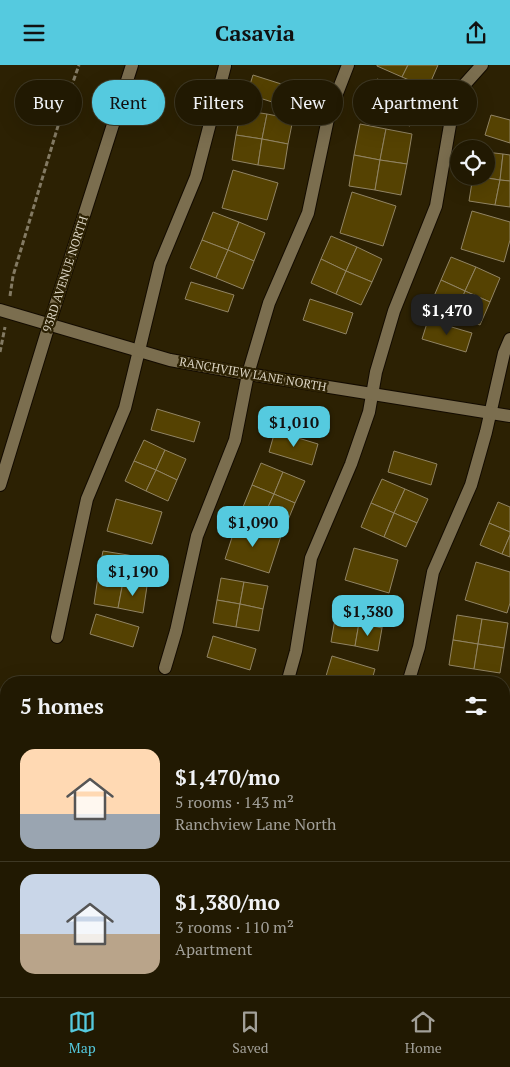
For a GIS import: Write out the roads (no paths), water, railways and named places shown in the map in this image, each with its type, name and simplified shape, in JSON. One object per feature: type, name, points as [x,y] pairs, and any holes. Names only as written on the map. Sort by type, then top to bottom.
[{"type":"street","name":"93RD AVENUE NORTH","points":[[0,485],[132,65]]},
{"type":"street","points":[[165,668],[176,631],[197,536],[235,440],[248,374],[269,303],[308,213],[329,114],[348,65]]},
{"type":"street","points":[[289,676],[296,651],[311,558],[351,464],[369,412],[376,372],[394,311],[436,206],[451,119],[465,84],[482,65]]},
{"type":"street","points":[[57,637],[87,499],[125,407],[160,264],[196,177],[225,66]]},
{"type":"street","name":"RANCHVIEW LANE NORTH","points":[[4,311],[170,360],[510,416]]},
{"type":"street","points":[[410,676],[418,647],[433,572],[471,485],[486,432],[504,353],[510,339]]}]
